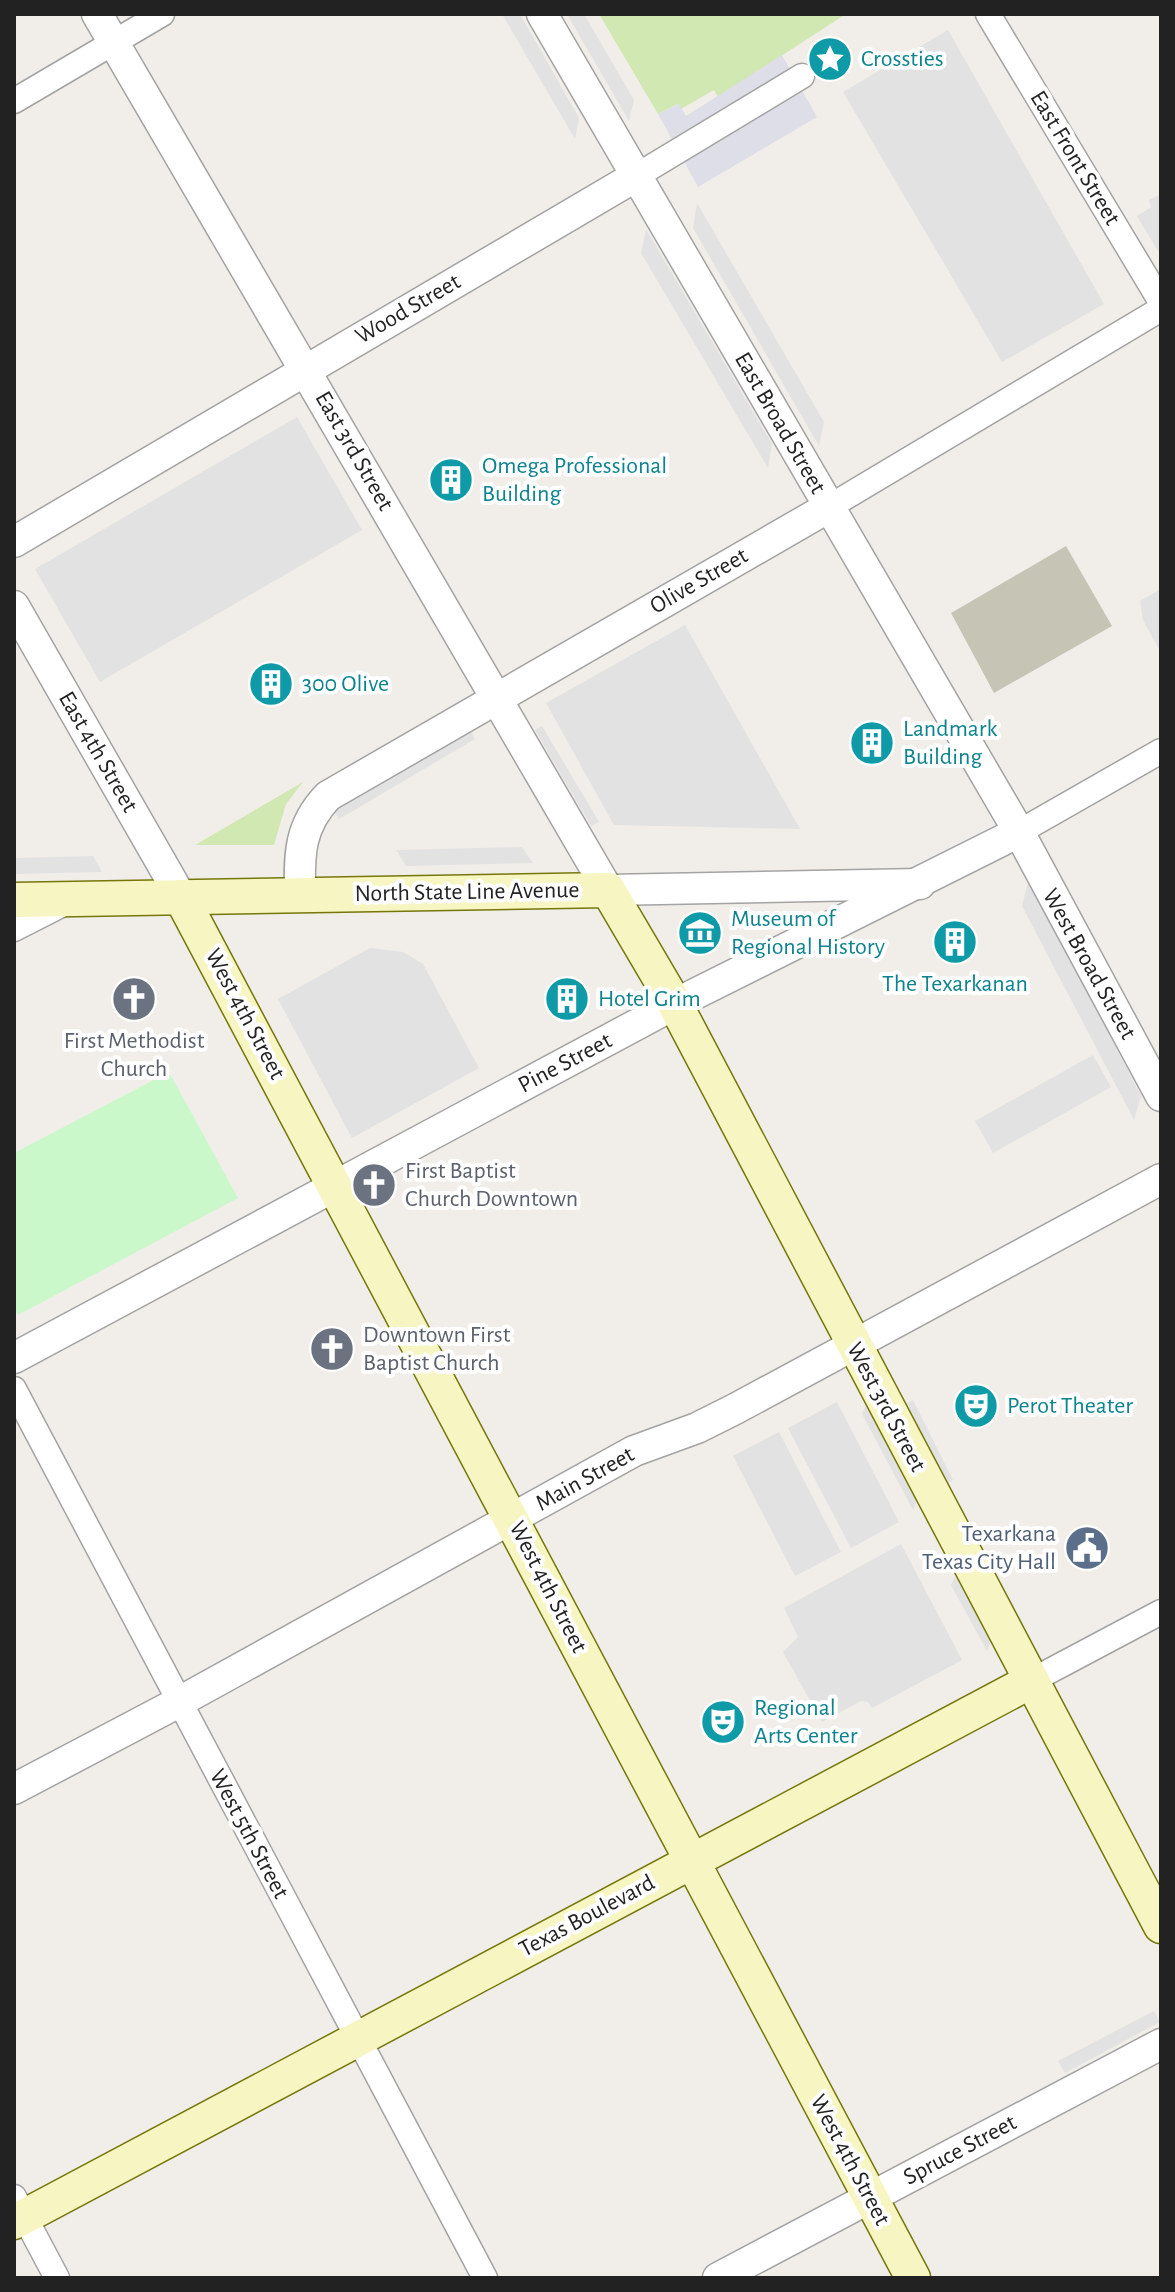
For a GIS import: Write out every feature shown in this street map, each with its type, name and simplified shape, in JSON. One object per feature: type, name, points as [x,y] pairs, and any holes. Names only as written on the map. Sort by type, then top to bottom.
[{"type":"main road","name":"North State Line Avenue","points":[[14,900],[608,890]]},
{"type":"main road","name":"West 3rd Street","points":[[608,890],[675,1004],[1161,1926]]},
{"type":"main road","name":"West 4th Street","points":[[181,897],[513,1518],[690,1861],[913,2278]]},
{"type":"main road","name":"Texas Boulevard","points":[[17,2212],[358,2039],[1031,1681]]},
{"type":"street","name":"East 3rd Street","points":[[97,14],[307,369],[608,890]]},
{"type":"street","points":[[14,101],[162,14]]},
{"type":"street","name":"East Broad Street","points":[[542,14],[1019,832]]},
{"type":"street","name":"East Front Street","points":[[988,14],[1161,302]]},
{"type":"street","name":"Wood Street","points":[[14,542],[802,76]]},
{"type":"street","name":"Olive Street","points":[[300,895],[300,847],[312,813],[328,796],[829,507],[1161,309]]},
{"type":"street","name":"East 4th Street","points":[[14,606],[181,897]]},
{"type":"street","name":"Pine Street","points":[[14,1358],[675,1004],[1019,832],[1161,751]]},
{"type":"street","name":"West Broad Street","points":[[1019,832],[1161,1096]]},
{"type":"street","name":"North State Line Avenue","points":[[608,890],[920,884]]},
{"type":"street","points":[[14,929],[73,899]]},
{"type":"street","name":"Main Street","points":[[14,1789],[179,1702],[634,1451],[697,1428],[1161,1179]]},
{"type":"street","name":"West 5th Street","points":[[14,1389],[485,2278]]},
{"type":"street","name":"Texas Boulevard","points":[[1031,1681],[1161,1612]]},
{"type":"street","name":"Spruce Street","points":[[718,2278],[1161,2044]]},
{"type":"street","points":[[17,2212],[57,2278]]},
{"type":"shaded area","points":[[502,14],[520,14],[579,118],[575,139]]},
{"type":"shaded area","points":[[567,14],[584,14],[634,100],[629,121]]},
{"type":"shaded area","points":[[948,30],[1104,304],[1002,362],[843,92]]},
{"type":"shaded area","points":[[782,55],[817,117],[698,187],[658,114],[679,104],[686,116]]},
{"type":"shaded area","points":[[1161,194],[1161,256],[1137,216],[1151,207],[1149,200]]},
{"type":"shaded area","points":[[697,203],[824,422],[819,446],[693,228]]},
{"type":"shaded area","points":[[646,229],[772,444],[768,468],[641,253]]},
{"type":"shaded area","points":[[297,417],[362,530],[100,682],[35,569]]},
{"type":"shaded area","points":[[1066,546],[1112,626],[994,693],[951,613]]},
{"type":"shaded area","points":[[1161,589],[1161,653],[1143,620],[1140,601]]},
{"type":"shaded area","points":[[685,625],[800,829],[614,825],[546,703]]},
{"type":"shaded area","points":[[542,726],[599,822],[591,826],[535,730]]},
{"type":"shaded area","points":[[470,730],[475,739],[339,819],[334,811]]},
{"type":"shaded area","points":[[522,847],[533,863],[406,866],[396,850]]},
{"type":"shaded area","points":[[93,856],[102,872],[14,874],[14,858]]},
{"type":"shaded area","points":[[1029,879],[1141,1096],[1134,1120],[1022,906]]},
{"type":"shaded area","points":[[370,948],[403,952],[423,964],[479,1068],[352,1138],[278,999]]},
{"type":"shaded area","points":[[1093,1055],[1111,1087],[993,1153],[975,1121]]},
{"type":"shaded area","points":[[871,1394],[922,1488],[913,1510],[862,1414]]},
{"type":"shaded area","points":[[913,1400],[953,1480],[947,1484],[906,1404]]},
{"type":"shaded area","points":[[837,1402],[899,1522],[851,1548],[788,1428]]},
{"type":"shaded area","points":[[779,1432],[841,1552],[795,1576],[733,1456]]},
{"type":"shaded area","points":[[901,1544],[962,1660],[872,1708],[868,1702],[861,1701],[822,1722],[783,1652],[798,1637],[784,1608]]},
{"type":"shaded area","points":[[961,1563],[996,1629],[987,1651],[951,1585]]},
{"type":"shaded area","points":[[1154,2011],[1160,2022],[1065,2073],[1058,2061]]},
{"type":"green space","points":[[599,14],[846,14],[718,97],[714,90],[681,109],[678,104],[658,114]]},
{"type":"green space","points":[[303,782],[286,804],[274,845],[195,845]]},
{"type":"green space","points":[[169,1072],[238,1198],[18,1315],[14,1308],[14,1153]]},
{"type":"place","name":"Crossties","points":[[830,59]]},
{"type":"place","name":"Omega Professional Building","points":[[451,480]]},
{"type":"place","name":"300 Olive","points":[[271,684]]},
{"type":"place","name":"Landmark Building","points":[[872,743]]},
{"type":"place","name":"Museum of Regional History","points":[[700,933]]},
{"type":"place","name":"The Texarkanan","points":[[955,942]]},
{"type":"place","name":"First Methodist Church","points":[[134,999]]},
{"type":"place","name":"Hotel Grim","points":[[567,999]]},
{"type":"place","name":"First Baptist Church Downtown","points":[[374,1185]]},
{"type":"place","name":"Downtown First Baptist Church","points":[[332,1349]]},
{"type":"place","name":"Perot Theater","points":[[976,1406]]},
{"type":"place","name":"Texarkana Texas City Hall","points":[[1087,1548]]},
{"type":"place","name":"Regional Arts Center","points":[[723,1722]]}]
